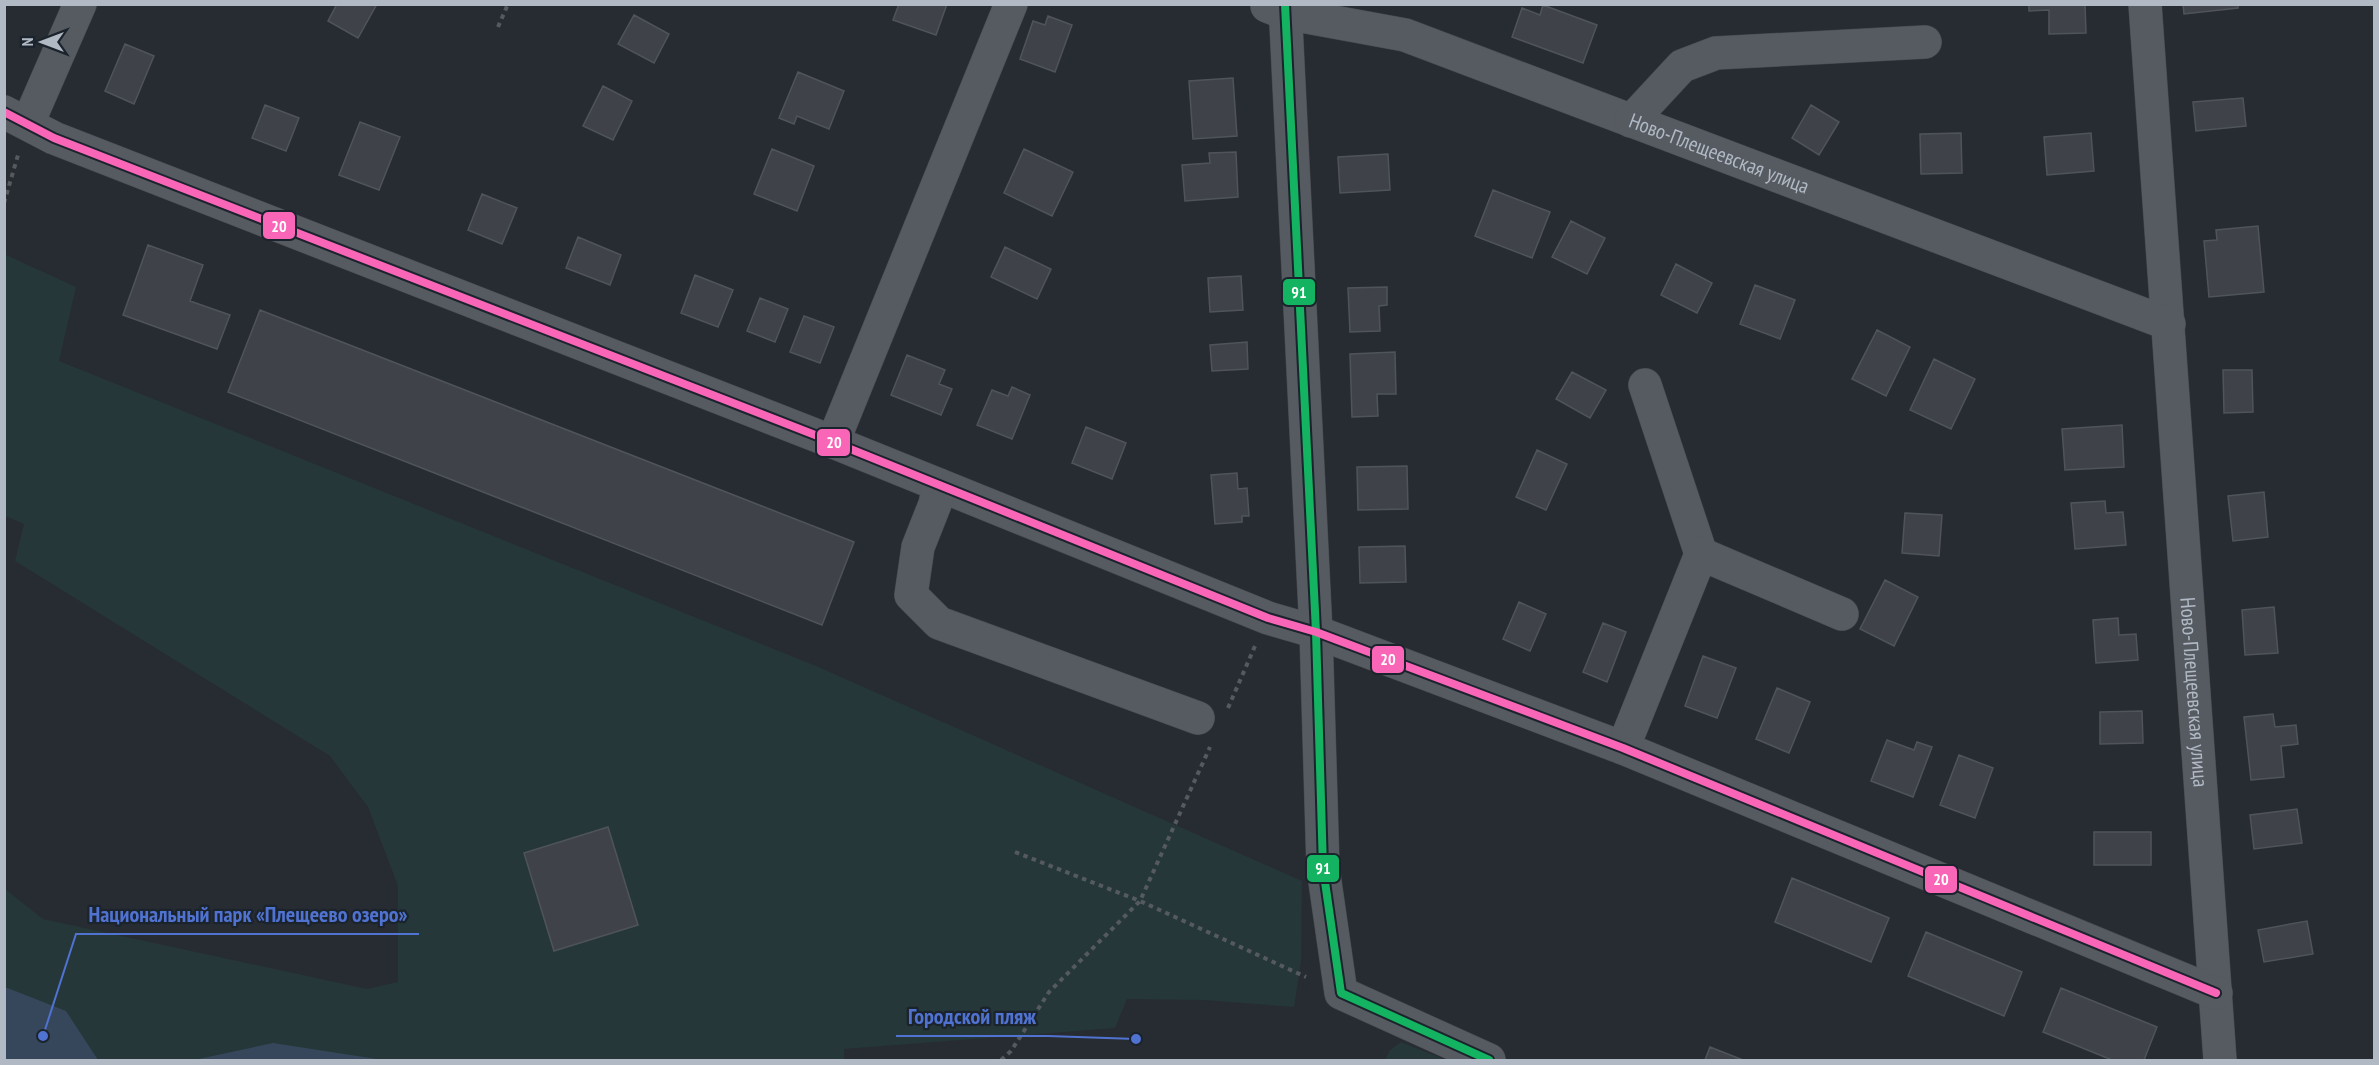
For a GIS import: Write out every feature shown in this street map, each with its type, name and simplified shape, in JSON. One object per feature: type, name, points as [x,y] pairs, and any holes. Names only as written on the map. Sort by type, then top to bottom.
[{"type":"street","points":[[80,4],[16,117],[54,138],[833,442],[1268,618],[1316,632],[1623,748],[2216,993]]},
{"type":"street","points":[[833,442],[1011,4]]},
{"type":"street","name":"Ново-Плещеевская улица","points":[[2145,4],[2220,1060]]},
{"type":"street","points":[[1278,7],[1316,632],[1323,868],[1341,993],[1489,1060]]},
{"type":"street","name":"Ново-Плещеевская улица","points":[[1278,7],[1405,35],[2169,324]]},
{"type":"street","points":[[1631,121],[1682,66],[1716,53],[1925,42]]},
{"type":"street","points":[[1623,748],[1701,554],[1645,385]]},
{"type":"street","points":[[939,485],[935,504],[918,547],[911,595],[939,623],[1212,724]]},
{"type":"street","points":[[1701,554],[1842,614]]},
{"type":"path","points":[[498,27],[508,4]]},
{"type":"path","points":[[4,202],[16,117]]},
{"type":"path","points":[[1001,1060],[1011,1051],[1049,992],[1140,900],[1212,724],[1268,618]]},
{"type":"path","points":[[1015,852],[1140,900],[1341,993]]},
{"type":"shaded area","points":[[4,254],[76,287],[59,361],[816,666],[1302,881],[1301,961],[1294,1007],[1204,1000],[1127,999],[1115,1028],[844,1049],[844,1060],[5,1060],[5,889],[43,919],[367,989],[398,982],[398,886],[368,807],[330,756],[15,561],[24,524],[5,516]]},
{"type":"shaded area","points":[[1401,1042],[1446,1060],[1385,1060],[1390,1050]]},
{"type":"water","points":[[5,987],[66,1011],[98,1060],[5,1060]]},
{"type":"water","points":[[273,1043],[383,1060],[194,1060]]},
{"type":"building","points":[[337,4],[377,4],[358,38],[328,21]]},
{"type":"building","points":[[899,4],[947,4],[936,35],[893,20]]},
{"type":"building","points":[[2029,4],[2085,4],[2086,33],[2049,34],[2049,10],[2029,11]]},
{"type":"building","points":[[2183,4],[2238,4],[2238,8],[2184,14]]},
{"type":"building","points":[[1543,5],[1597,25],[1583,63],[1512,37],[1522,8],[1540,15]]},
{"type":"building","points":[[634,15],[669,34],[654,63],[618,44]]},
{"type":"building","points":[[1048,16],[1072,25],[1055,72],[1020,59],[1033,21],[1045,25]]},
{"type":"building","points":[[125,44],[154,56],[134,104],[105,91]]},
{"type":"building","points":[[798,72],[844,91],[829,129],[797,116],[794,124],[779,118]]},
{"type":"building","points":[[1233,78],[1237,136],[1193,139],[1189,81]]},
{"type":"building","points":[[603,86],[632,101],[613,140],[583,126]]},
{"type":"building","points":[[2243,98],[2246,126],[2196,131],[2193,102]]},
{"type":"building","points":[[265,105],[299,118],[286,151],[252,138]]},
{"type":"building","points":[[1811,105],[1839,122],[1819,155],[1792,138]]},
{"type":"building","points":[[360,122],[400,137],[379,190],[339,175]]},
{"type":"building","points":[[1961,133],[1962,173],[1921,174],[1920,134]]},
{"type":"building","points":[[2091,133],[2094,171],[2047,175],[2044,137]]},
{"type":"building","points":[[772,149],[814,166],[797,211],[754,194]]},
{"type":"building","points":[[1024,149],[1073,172],[1052,216],[1004,193]]},
{"type":"building","points":[[1236,152],[1238,197],[1185,201],[1182,165],[1210,163],[1209,153]]},
{"type":"building","points":[[1388,154],[1390,190],[1340,193],[1338,157]]},
{"type":"building","points":[[1493,190],[1550,212],[1532,258],[1475,236]]},
{"type":"building","points":[[482,194],[517,208],[502,244],[468,230]]},
{"type":"building","points":[[1571,221],[1605,238],[1587,274],[1552,257]]},
{"type":"building","points":[[2258,226],[2264,292],[2209,297],[2204,241],[2217,240],[2216,230]]},
{"type":"building","points":[[578,237],[621,255],[610,285],[566,268]]},
{"type":"building","points":[[148,245],[203,265],[190,301],[230,315],[217,349],[123,315]]},
{"type":"building","points":[[1005,247],[1051,269],[1037,299],[991,277]]},
{"type":"building","points":[[1676,264],[1712,283],[1697,313],[1661,295]]},
{"type":"building","points":[[695,275],[733,290],[718,327],[681,313]]},
{"type":"building","points":[[1241,276],[1243,310],[1210,312],[1208,278]]},
{"type":"building","points":[[1755,285],[1795,300],[1780,339],[1740,324]]},
{"type":"building","points":[[1387,287],[1387,305],[1379,306],[1380,331],[1350,332],[1348,288]]},
{"type":"building","points":[[760,298],[788,309],[775,342],[747,331]]},
{"type":"building","points":[[260,310],[854,542],[822,625],[228,392]]},
{"type":"building","points":[[804,316],[834,327],[820,363],[790,352]]},
{"type":"building","points":[[1877,330],[1910,347],[1886,396],[1852,379]]},
{"type":"building","points":[[1247,342],[1248,369],[1212,371],[1210,345]]},
{"type":"building","points":[[1395,352],[1396,394],[1377,394],[1378,416],[1352,417],[1350,354]]},
{"type":"building","points":[[907,355],[945,370],[939,384],[952,389],[941,415],[891,395]]},
{"type":"building","points":[[1934,359],[1975,379],[1951,429],[1910,410]]},
{"type":"building","points":[[2223,370],[2252,370],[2253,412],[2224,413]]},
{"type":"building","points":[[1572,372],[1606,390],[1590,418],[1556,399]]},
{"type":"building","points":[[1012,387],[1030,395],[1012,439],[977,425],[992,390],[1008,396]]},
{"type":"building","points":[[2122,425],[2124,467],[2065,470],[2062,429]]},
{"type":"building","points":[[1086,427],[1126,443],[1112,479],[1072,463]]},
{"type":"building","points":[[1537,450],[1567,464],[1546,510],[1516,497]]},
{"type":"building","points":[[1407,466],[1408,509],[1358,510],[1357,467]]},
{"type":"building","points":[[1237,473],[1238,489],[1247,488],[1249,516],[1242,516],[1242,522],[1215,524],[1211,475]]},
{"type":"building","points":[[2264,492],[2268,537],[2233,541],[2228,496]]},
{"type":"building","points":[[2105,501],[2106,513],[2123,512],[2126,545],[2075,549],[2071,503]]},
{"type":"building","points":[[1905,513],[1942,515],[1939,556],[1902,553]]},
{"type":"building","points":[[1405,546],[1406,582],[1360,583],[1359,547]]},
{"type":"building","points":[[1885,580],[1918,597],[1894,646],[1860,629]]},
{"type":"building","points":[[1519,602],[1546,614],[1530,651],[1503,639]]},
{"type":"building","points":[[2274,607],[2278,653],[2245,655],[2242,610]]},
{"type":"building","points":[[2118,618],[2119,635],[2136,634],[2138,660],[2096,663],[2093,620]]},
{"type":"building","points":[[1603,623],[1626,632],[1607,682],[1583,672]]},
{"type":"building","points":[[1703,656],[1736,668],[1717,718],[1685,706]]},
{"type":"building","points":[[1777,688],[1810,702],[1789,753],[1756,739]]},
{"type":"building","points":[[2142,711],[2143,743],[2100,744],[2100,712]]},
{"type":"building","points":[[2273,714],[2275,727],[2296,725],[2298,744],[2281,746],[2284,777],[2251,780],[2244,717]]},
{"type":"building","points":[[1887,740],[1914,750],[1917,742],[1932,747],[1913,797],[1871,781]]},
{"type":"building","points":[[1959,755],[1993,768],[1975,818],[1940,805]]},
{"type":"building","points":[[2297,809],[2302,843],[2254,849],[2250,815]]},
{"type":"building","points":[[608,827],[638,925],[554,951],[524,853]]},
{"type":"building","points":[[2094,832],[2151,832],[2151,865],[2094,865]]},
{"type":"building","points":[[1792,878],[1889,918],[1871,962],[1775,922]]},
{"type":"building","points":[[2307,921],[2313,954],[2264,962],[2258,930]]},
{"type":"building","points":[[1926,932],[2022,972],[2004,1016],[1908,976]]},
{"type":"building","points":[[2061,988],[2157,1027],[2144,1060],[2112,1060],[2043,1032]]},
{"type":"building","points":[[1710,1047],[1743,1060],[1705,1060]]},
{"type":"transit line","name":"91","points":[[1285,4],[1316,632],[1323,868],[1341,993],[1489,1060]]},
{"type":"transit line","name":"20","points":[[4,112],[54,138],[833,442],[1268,618],[1316,632],[1623,748],[2216,993]]},
{"type":"place","name":"Национальный парк «Плещеево озеро»","points":[[43,1036]]},
{"type":"place","name":"Городской пляж","points":[[1136,1039]]}]
